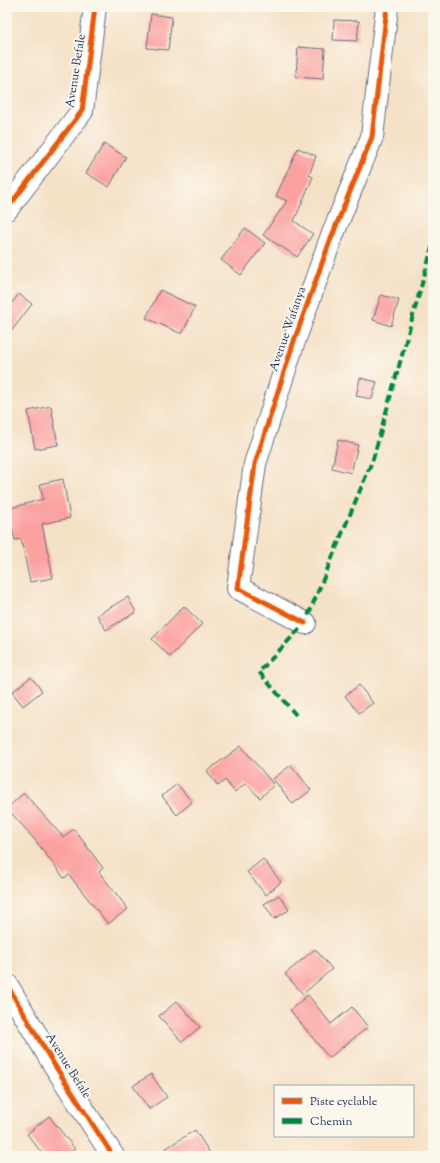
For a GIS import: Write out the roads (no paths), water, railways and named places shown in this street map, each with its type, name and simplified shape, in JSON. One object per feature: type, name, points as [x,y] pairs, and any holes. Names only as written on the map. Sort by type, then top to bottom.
[{"type":"street","name":"Avenue Befale","points":[[7,210],[82,111],[95,7]]},
{"type":"street","name":"Avenue Wafanya","points":[[305,623],[238,588],[255,464],[293,344],[330,241],[372,137],[387,7]]},
{"type":"street","name":"Avenue Befale","points":[[7,985],[50,1058],[113,1156]]}]
